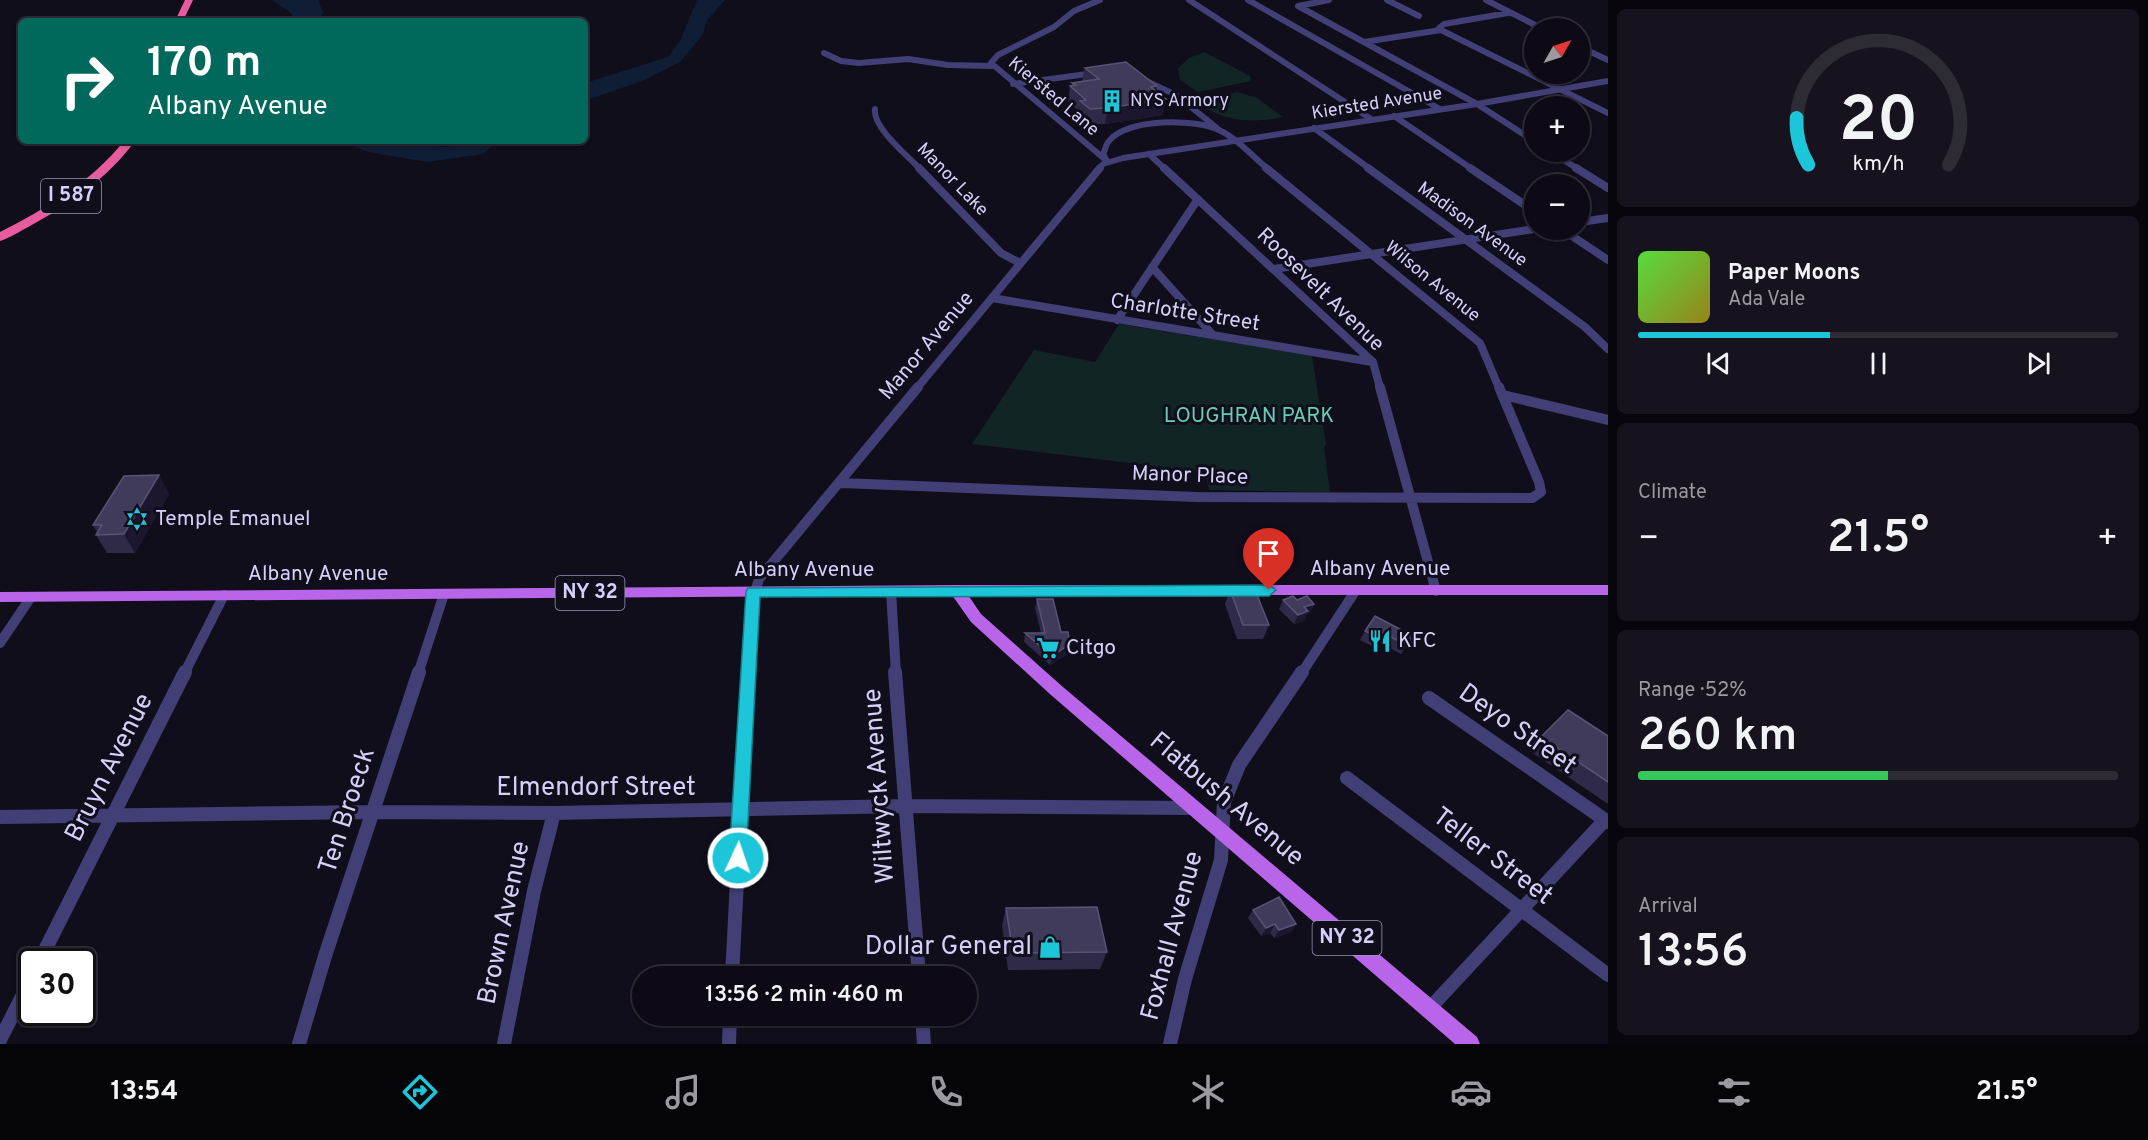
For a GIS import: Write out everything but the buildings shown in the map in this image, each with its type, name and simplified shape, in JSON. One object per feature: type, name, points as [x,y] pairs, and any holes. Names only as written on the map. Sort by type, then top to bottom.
[{"type":"highway","points":[[180,18],[189,0]]},
{"type":"highway","name":"I 587","points":[[0,228],[69,186],[101,159],[114,144]]},
{"type":"highway","name":"I 587","points":[[0,237],[40,216],[83,188],[108,166],[127,144]]},
{"type":"main road","name":"Albany Avenue","points":[[0,597],[956,590],[1608,590]]},
{"type":"main road","name":"Flatbush Avenue","points":[[956,590],[976,618],[1191,808],[1470,1044]]},
{"type":"street","points":[[1087,2],[1100,0]]},
{"type":"street","points":[[1189,0],[1371,119]]},
{"type":"street","points":[[1248,0],[1440,109]]},
{"type":"street","points":[[1329,0],[1298,6],[1477,104],[1524,135]]},
{"type":"street","points":[[1387,0],[1419,16]]},
{"type":"street","points":[[1486,0],[1524,20]]},
{"type":"street","name":"Kiersted Lane","points":[[1087,2],[1054,27],[991,60],[992,66],[1107,161]]},
{"type":"street","points":[[1441,30],[1439,28],[1444,24],[1508,13]]},
{"type":"street","points":[[1364,42],[1441,30],[1608,112]]},
{"type":"street","points":[[1590,52],[1608,60]]},
{"type":"street","points":[[824,53],[841,61],[859,63],[908,59],[948,65],[992,66]]},
{"type":"street","points":[[1013,84],[1102,72]]},
{"type":"street","name":"Wilson Avenue","points":[[1141,76],[1155,87],[1176,95],[1480,343],[1539,482],[1541,492],[1538,495]]},
{"type":"street","name":"Kiersted Avenue","points":[[1149,154],[1477,104],[1608,81]]},
{"type":"street","name":"Manor Lake","points":[[875,109],[874,115],[879,126],[1001,253],[1020,263]]},
{"type":"street","points":[[1394,116],[1524,204]]},
{"type":"street","points":[[1149,154],[1107,161],[1103,154],[1108,140],[1133,127],[1174,124],[1220,130]]},
{"type":"street","name":"Madison Avenue","points":[[1314,128],[1585,327],[1608,349]]},
{"type":"street","name":"Roosevelt Avenue","points":[[1149,154],[1372,362],[1436,591]]},
{"type":"street","name":"Manor Avenue","points":[[753,592],[759,579],[841,483],[888,422],[1102,164],[1107,161]]},
{"type":"street","points":[[1567,162],[1608,188]]},
{"type":"street","points":[[1117,320],[1198,199]]},
{"type":"street","points":[[1590,221],[1608,218]]},
{"type":"street","points":[[1274,269],[1524,231]]},
{"type":"street","points":[[1578,240],[1608,260]]},
{"type":"street","points":[[1152,267],[1214,335]]},
{"type":"street","name":"Charlotte Street","points":[[992,298],[1372,362]]},
{"type":"street","points":[[1503,395],[1608,420]]},
{"type":"street","name":"Manor Place","points":[[841,483],[1197,497],[1532,498],[1538,495]]},
{"type":"street","name":"Foxhall Avenue","points":[[1170,1044],[1185,979],[1221,860],[1224,802],[1239,765],[1349,604],[1356,590]]},
{"type":"street","name":"Wiltwyck Avenue","points":[[891,591],[918,966]]},
{"type":"street","points":[[732,966],[753,592]]},
{"type":"street","name":"Ten Broeck","points":[[300,1044],[325,956],[444,594]]},
{"type":"street","name":"Bruyn Avenue","points":[[46,948],[224,595]]},
{"type":"street","points":[[0,643],[31,597]]},
{"type":"street","name":"Deyo Street","points":[[1429,698],[1606,821]]},
{"type":"street","name":"Teller Street","points":[[1347,777],[1608,975]]},
{"type":"street","name":"Elmendorf Street","points":[[0,817],[374,812],[554,813],[905,806],[1191,808]]},
{"type":"street","name":"Brown Avenue","points":[[504,1044],[534,891],[554,813]]},
{"type":"street","points":[[1429,1009],[1606,821]]},
{"type":"street","points":[[0,1040],[18,1005]]},
{"type":"street","points":[[729,1044],[730,1026]]},
{"type":"street","points":[[923,1026],[924,1044]]},
{"type":"green space","points":[[1204,52],[1250,76],[1251,81],[1198,92],[1180,80],[1178,68],[1189,58]]},
{"type":"green space","points":[[1237,92],[1257,98],[1283,117],[1260,120],[1238,119],[1216,113],[1196,102]]},
{"type":"green space","name":"LOUGHRAN PARK","points":[[1119,324],[1312,356],[1326,444],[1324,447],[1330,492],[1209,490],[1205,472],[972,444],[1034,350],[1095,362]]},
{"type":"water","points":[[272,0],[318,0],[323,12],[321,18],[293,18],[291,13]]},
{"type":"water","points":[[697,0],[725,0],[707,20],[703,34],[681,61],[647,79],[588,100],[588,82],[668,57],[680,41]]},
{"type":"water","points":[[349,144],[418,144],[446,147],[458,144],[492,144],[483,154],[427,162],[368,152]]},
{"type":"place","name":"NYS Armory","points":[[1112,101]]},
{"type":"place","name":"Temple Emanuel","points":[[137,519]]},
{"type":"place","name":"KFC","points":[[1380,641]]},
{"type":"place","name":"Citgo","points":[[1048,648]]},
{"type":"place","name":"Dollar General","points":[[1050,947]]},
{"type":"route","points":[[738,858],[753,592],[1269,590]]}]
